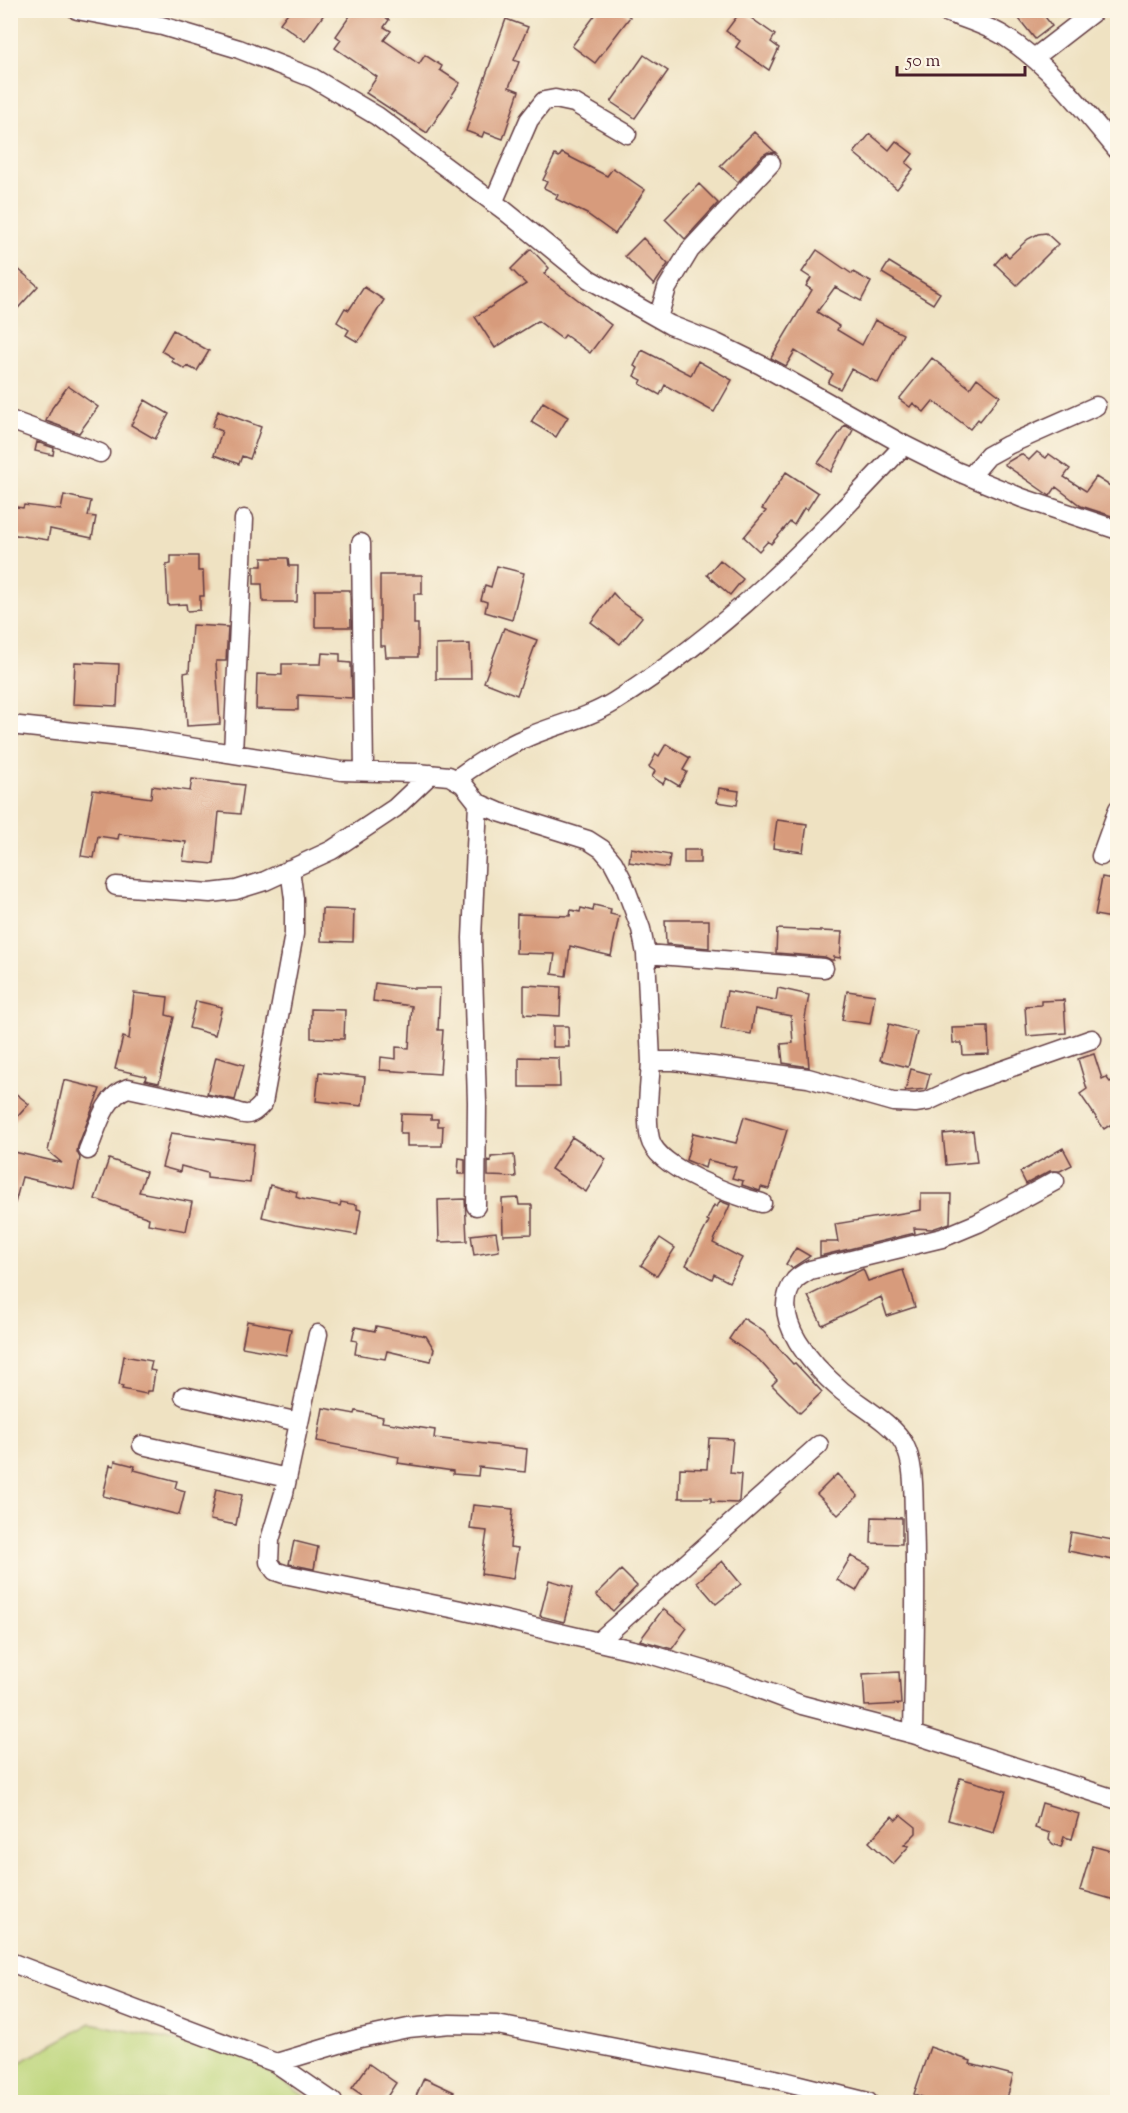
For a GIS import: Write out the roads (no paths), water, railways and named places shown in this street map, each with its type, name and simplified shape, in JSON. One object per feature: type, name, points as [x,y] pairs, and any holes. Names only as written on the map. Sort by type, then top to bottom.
[{"type":"street","points":[[77,10],[162,26],[239,49],[313,78],[377,116],[493,202],[589,279],[658,318],[761,365],[904,445],[970,477],[1022,498],[1118,530]]},
{"type":"street","points":[[138,10],[162,26]]},
{"type":"street","points":[[940,10],[995,32],[1034,58],[1061,81],[1118,151]]},
{"type":"street","points":[[1034,58],[1096,10]]},
{"type":"street","points":[[493,202],[529,120],[544,101],[555,99],[574,103],[627,134]]},
{"type":"street","points":[[658,318],[667,288],[690,250],[771,163]]},
{"type":"street","points":[[970,477],[988,456],[1096,406]]},
{"type":"street","points":[[10,420],[100,453]]},
{"type":"street","points":[[456,779],[477,764],[521,740],[593,714],[678,657],[729,619],[842,512],[904,445]]},
{"type":"street","points":[[233,753],[244,519]]},
{"type":"street","points":[[360,543],[364,771]]},
{"type":"street","points":[[10,725],[139,739],[342,771],[449,776],[463,784],[478,803],[499,812],[588,840],[602,849],[613,862],[623,881],[646,954],[651,1061],[649,1124],[654,1150],[706,1184],[738,1197],[762,1203]]},
{"type":"street","points":[[116,886],[210,893],[236,890],[265,881],[333,850],[394,808],[431,774]]},
{"type":"street","points":[[476,1206],[477,1090],[472,938],[478,803]]},
{"type":"street","points":[[1101,856],[1118,809]]},
{"type":"street","points":[[88,1150],[108,1102],[118,1091],[128,1088],[245,1115],[255,1112],[263,1103],[294,934],[294,899],[290,869]]},
{"type":"street","points":[[646,954],[824,968]]},
{"type":"street","points":[[651,1061],[674,1061],[808,1078],[893,1102],[915,1103],[928,1101],[969,1082],[1092,1039]]},
{"type":"street","points":[[913,1734],[915,1550],[910,1457],[903,1441],[815,1366],[787,1321],[785,1305],[796,1279],[810,1270],[942,1238],[978,1223],[1054,1181]]},
{"type":"street","points":[[318,1334],[287,1478],[270,1540],[269,1562],[275,1571],[461,1610],[598,1642],[717,1674],[802,1705],[913,1734],[1118,1800]]},
{"type":"street","points":[[184,1396],[299,1422]]},
{"type":"street","points":[[142,1445],[287,1478]]},
{"type":"street","points":[[598,1642],[819,1445]]},
{"type":"street","points":[[10,1962],[276,2063],[333,2103]]},
{"type":"street","points":[[276,2063],[356,2039],[408,2028],[450,2024],[497,2025],[775,2079],[868,2103]]}]
